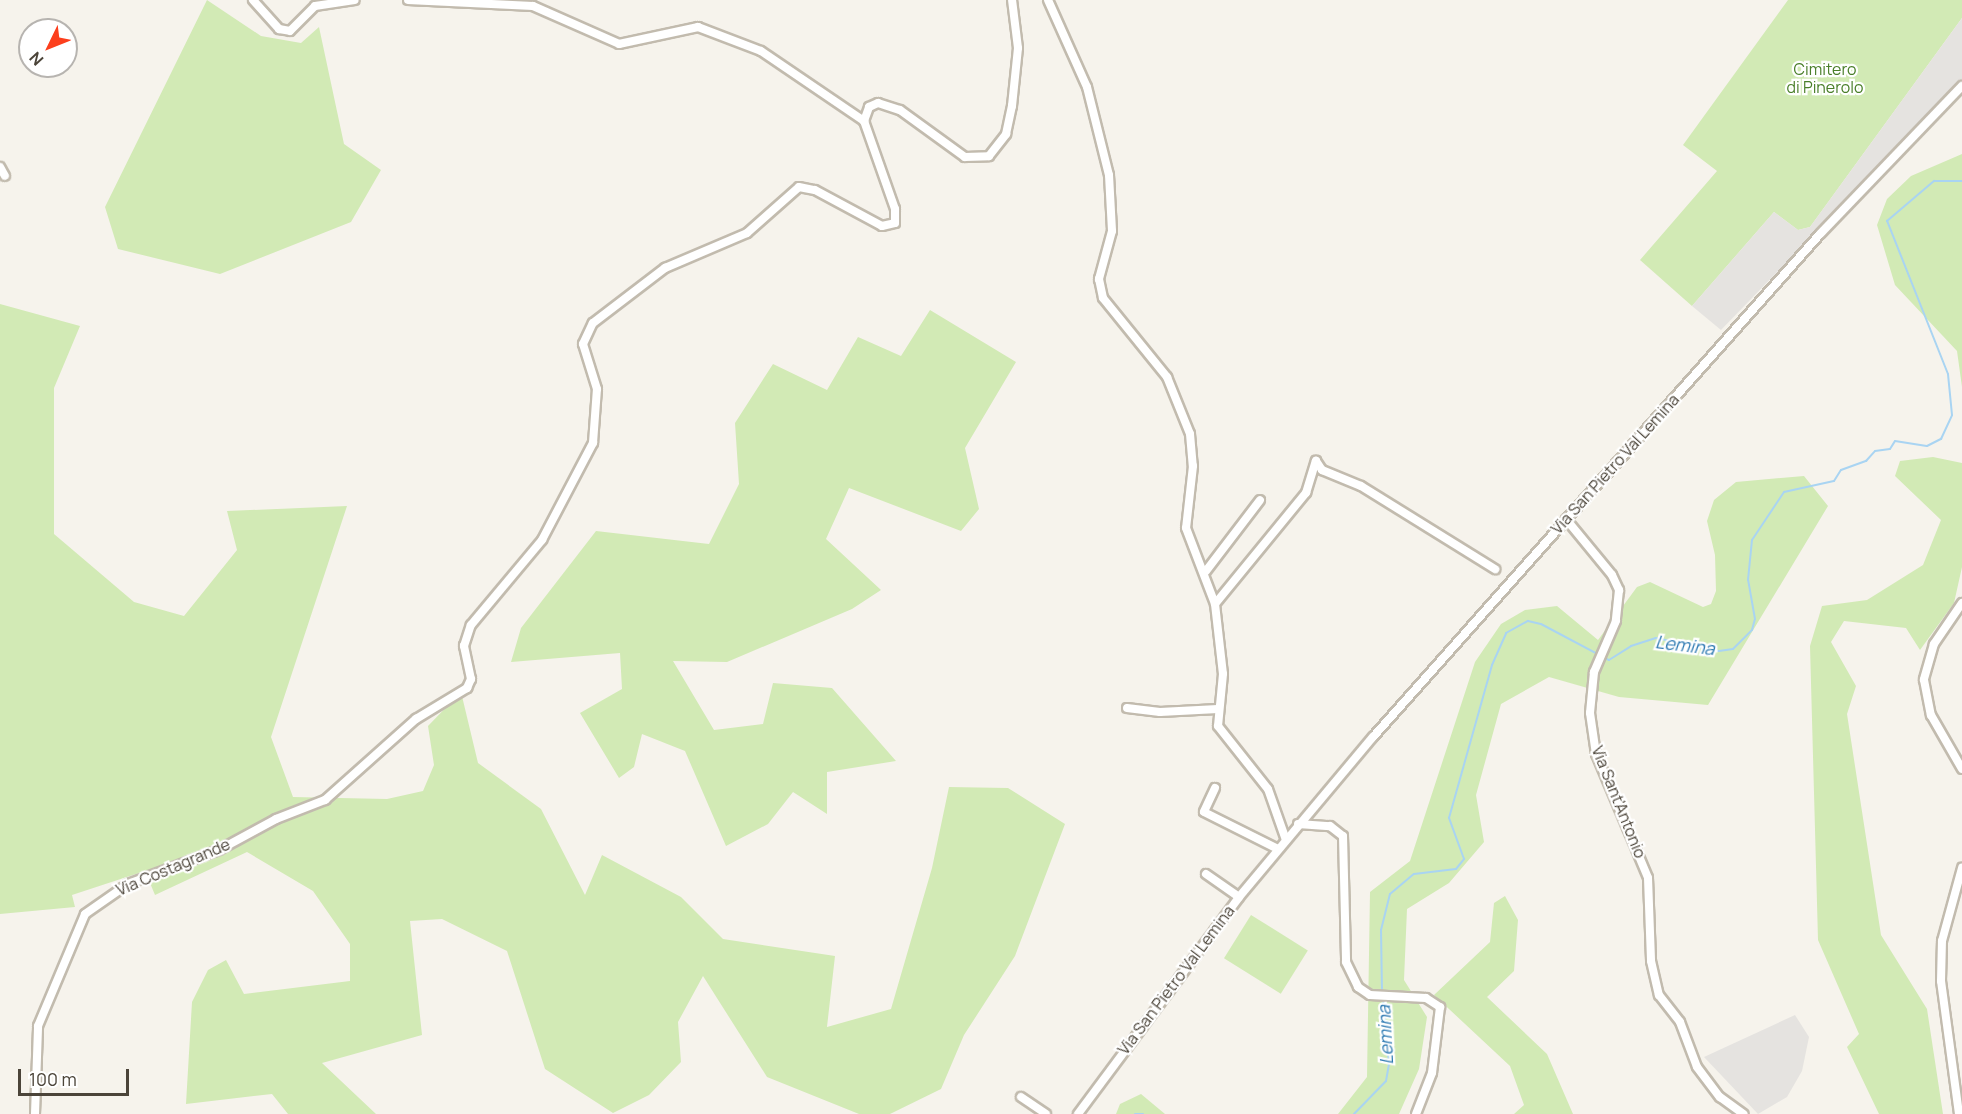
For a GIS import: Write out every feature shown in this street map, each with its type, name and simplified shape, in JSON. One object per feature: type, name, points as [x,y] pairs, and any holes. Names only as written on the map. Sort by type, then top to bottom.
[{"type":"street","points":[[253,0],[279,29],[290,31],[315,6],[355,0]]},
{"type":"street","points":[[408,0],[533,6],[619,44],[698,27],[761,51],[864,121],[869,107],[890,105],[965,157],[989,156],[1006,134],[1012,106],[1018,48],[1012,0]]},
{"type":"street","points":[[1048,0],[1087,87],[1109,175],[1112,231],[1100,290],[1167,377],[1186,416],[1194,451],[1186,528],[1206,571],[1215,604],[1223,674],[1218,709],[1220,732],[1264,783],[1286,840]]},
{"type":"street","name":"Via San Pietro Val Lemina","points":[[1078,1114],[1239,897],[1298,824],[1854,196],[1962,86]]},
{"type":"street","name":"Via Costagrande","points":[[35,1114],[38,1026],[85,914],[128,884],[219,850],[276,819],[325,800],[406,727],[467,688],[471,679],[464,646],[471,625],[542,540],[590,450],[598,404],[583,344],[593,323],[665,268],[747,234],[799,188],[815,190],[882,226],[895,223],[895,210],[864,121]]},
{"type":"street","points":[[0,167],[5,176]]},
{"type":"street","points":[[1215,604],[1306,493],[1316,461],[1322,470],[1361,486],[1496,569]]},
{"type":"street","points":[[1206,571],[1260,500]]},
{"type":"street","name":"Via Sant'Antonio","points":[[1566,519],[1615,580],[1619,606],[1616,621],[1594,672],[1590,713],[1596,754],[1644,861],[1651,961],[1659,995],[1680,1022],[1697,1067],[1720,1097],[1743,1114]]},
{"type":"street","points":[[1962,603],[1934,644],[1924,680],[1931,715],[1962,769]]},
{"type":"street","points":[[1127,708],[1160,712],[1218,709]]},
{"type":"street","points":[[1215,788],[1204,812],[1278,849]]},
{"type":"street","points":[[1298,824],[1330,826],[1343,836],[1346,963],[1358,987],[1370,995],[1426,998],[1440,1007],[1432,1073],[1416,1114]]},
{"type":"street","points":[[1959,1114],[1941,981],[1942,941],[1962,868]]},
{"type":"street","points":[[1206,874],[1239,897]]},
{"type":"street","points":[[1021,1096],[1046,1114]]},
{"type":"green space","points":[[207,0],[261,36],[301,43],[319,27],[344,144],[381,170],[351,222],[220,274],[118,249],[105,207]]},
{"type":"green space","name":"Cimitero di Pinerolo","points":[[1788,0],[1962,0],[1962,18],[1810,227],[1798,230],[1774,212],[1692,306],[1640,260],[1717,171],[1683,145]]},
{"type":"green space","points":[[1962,154],[1962,387],[1957,351],[1895,285],[1877,225],[1887,199],[1911,176]]},
{"type":"green space","points":[[0,304],[80,326],[54,388],[54,534],[134,602],[184,616],[237,550],[227,511],[347,506],[271,737],[293,797],[387,799],[423,791],[434,765],[428,726],[461,692],[478,763],[541,809],[585,895],[602,855],[681,897],[723,939],[835,956],[827,1027],[891,1009],[932,868],[949,787],[1008,788],[1065,824],[1015,956],[964,1035],[941,1089],[890,1114],[859,1114],[767,1077],[703,976],[678,1022],[681,1062],[649,1095],[613,1113],[545,1069],[507,951],[442,919],[410,921],[422,1035],[322,1063],[376,1114],[288,1114],[272,1094],[186,1104],[192,1002],[208,970],[226,960],[244,994],[350,981],[350,944],[313,891],[247,852],[155,895],[145,871],[72,895],[75,907],[0,914]]},
{"type":"green space","points":[[930,310],[1016,362],[965,448],[979,509],[961,531],[849,488],[826,539],[881,590],[852,609],[727,662],[673,661],[714,730],[763,724],[773,683],[832,688],[896,761],[827,772],[827,814],[793,792],[768,824],[726,846],[685,751],[642,734],[634,767],[619,778],[580,713],[622,689],[620,653],[511,662],[521,628],[596,531],[709,544],[739,484],[735,423],[773,364],[827,390],[858,337],[901,356]]},
{"type":"green space","points":[[1933,457],[1962,463],[1962,567],[1954,603],[1920,650],[1906,628],[1844,621],[1831,642],[1856,686],[1847,714],[1881,935],[1927,1009],[1943,1114],[1879,1114],[1847,1047],[1859,1034],[1818,940],[1810,646],[1822,606],[1867,600],[1923,565],[1941,520],[1895,476],[1900,461]]},
{"type":"green space","points":[[1804,476],[1828,506],[1708,705],[1619,697],[1549,677],[1501,704],[1476,795],[1484,842],[1449,883],[1407,909],[1404,980],[1427,1017],[1419,1069],[1399,1114],[1338,1114],[1367,1077],[1370,892],[1410,861],[1475,662],[1501,624],[1525,610],[1557,606],[1598,640],[1637,587],[1650,582],[1703,607],[1711,604],[1716,591],[1715,555],[1707,521],[1714,500],[1736,482]]},
{"type":"green space","points":[[1505,896],[1518,920],[1514,971],[1487,997],[1547,1054],[1573,1114],[1514,1114],[1524,1105],[1510,1066],[1434,995],[1490,942],[1494,903]]},
{"type":"green space","points":[[1251,915],[1308,951],[1281,994],[1224,958]]},
{"type":"green space","points":[[1141,1094],[1165,1114],[1116,1114],[1120,1104]]},
{"type":"shaded area","points":[[1962,18],[1962,79],[1948,95],[1721,330],[1692,306],[1774,212],[1798,230],[1810,227]]},
{"type":"shaded area","points":[[1795,1015],[1809,1037],[1802,1071],[1787,1097],[1758,1114],[1704,1057]]},
{"type":"waterway","name":"Lemina","points":[[1382,993],[1381,930],[1390,894],[1414,874],[1456,869],[1464,859],[1449,818],[1492,665],[1506,633],[1528,621],[1541,624],[1609,660],[1631,646],[1656,638],[1719,651],[1733,649],[1752,630],[1755,619],[1748,580],[1752,540],[1784,492],[1834,481],[1841,470],[1866,461],[1875,451],[1890,449],[1895,441],[1927,446],[1941,439],[1952,415],[1948,374],[1887,221],[1934,181],[1962,181]]},
{"type":"waterway","name":"Lemina","points":[[1354,1114],[1386,1081],[1389,1064],[1383,998]]},
{"type":"waterway","name":"Lemina","points":[[1135,1114],[1143,1114]]}]
